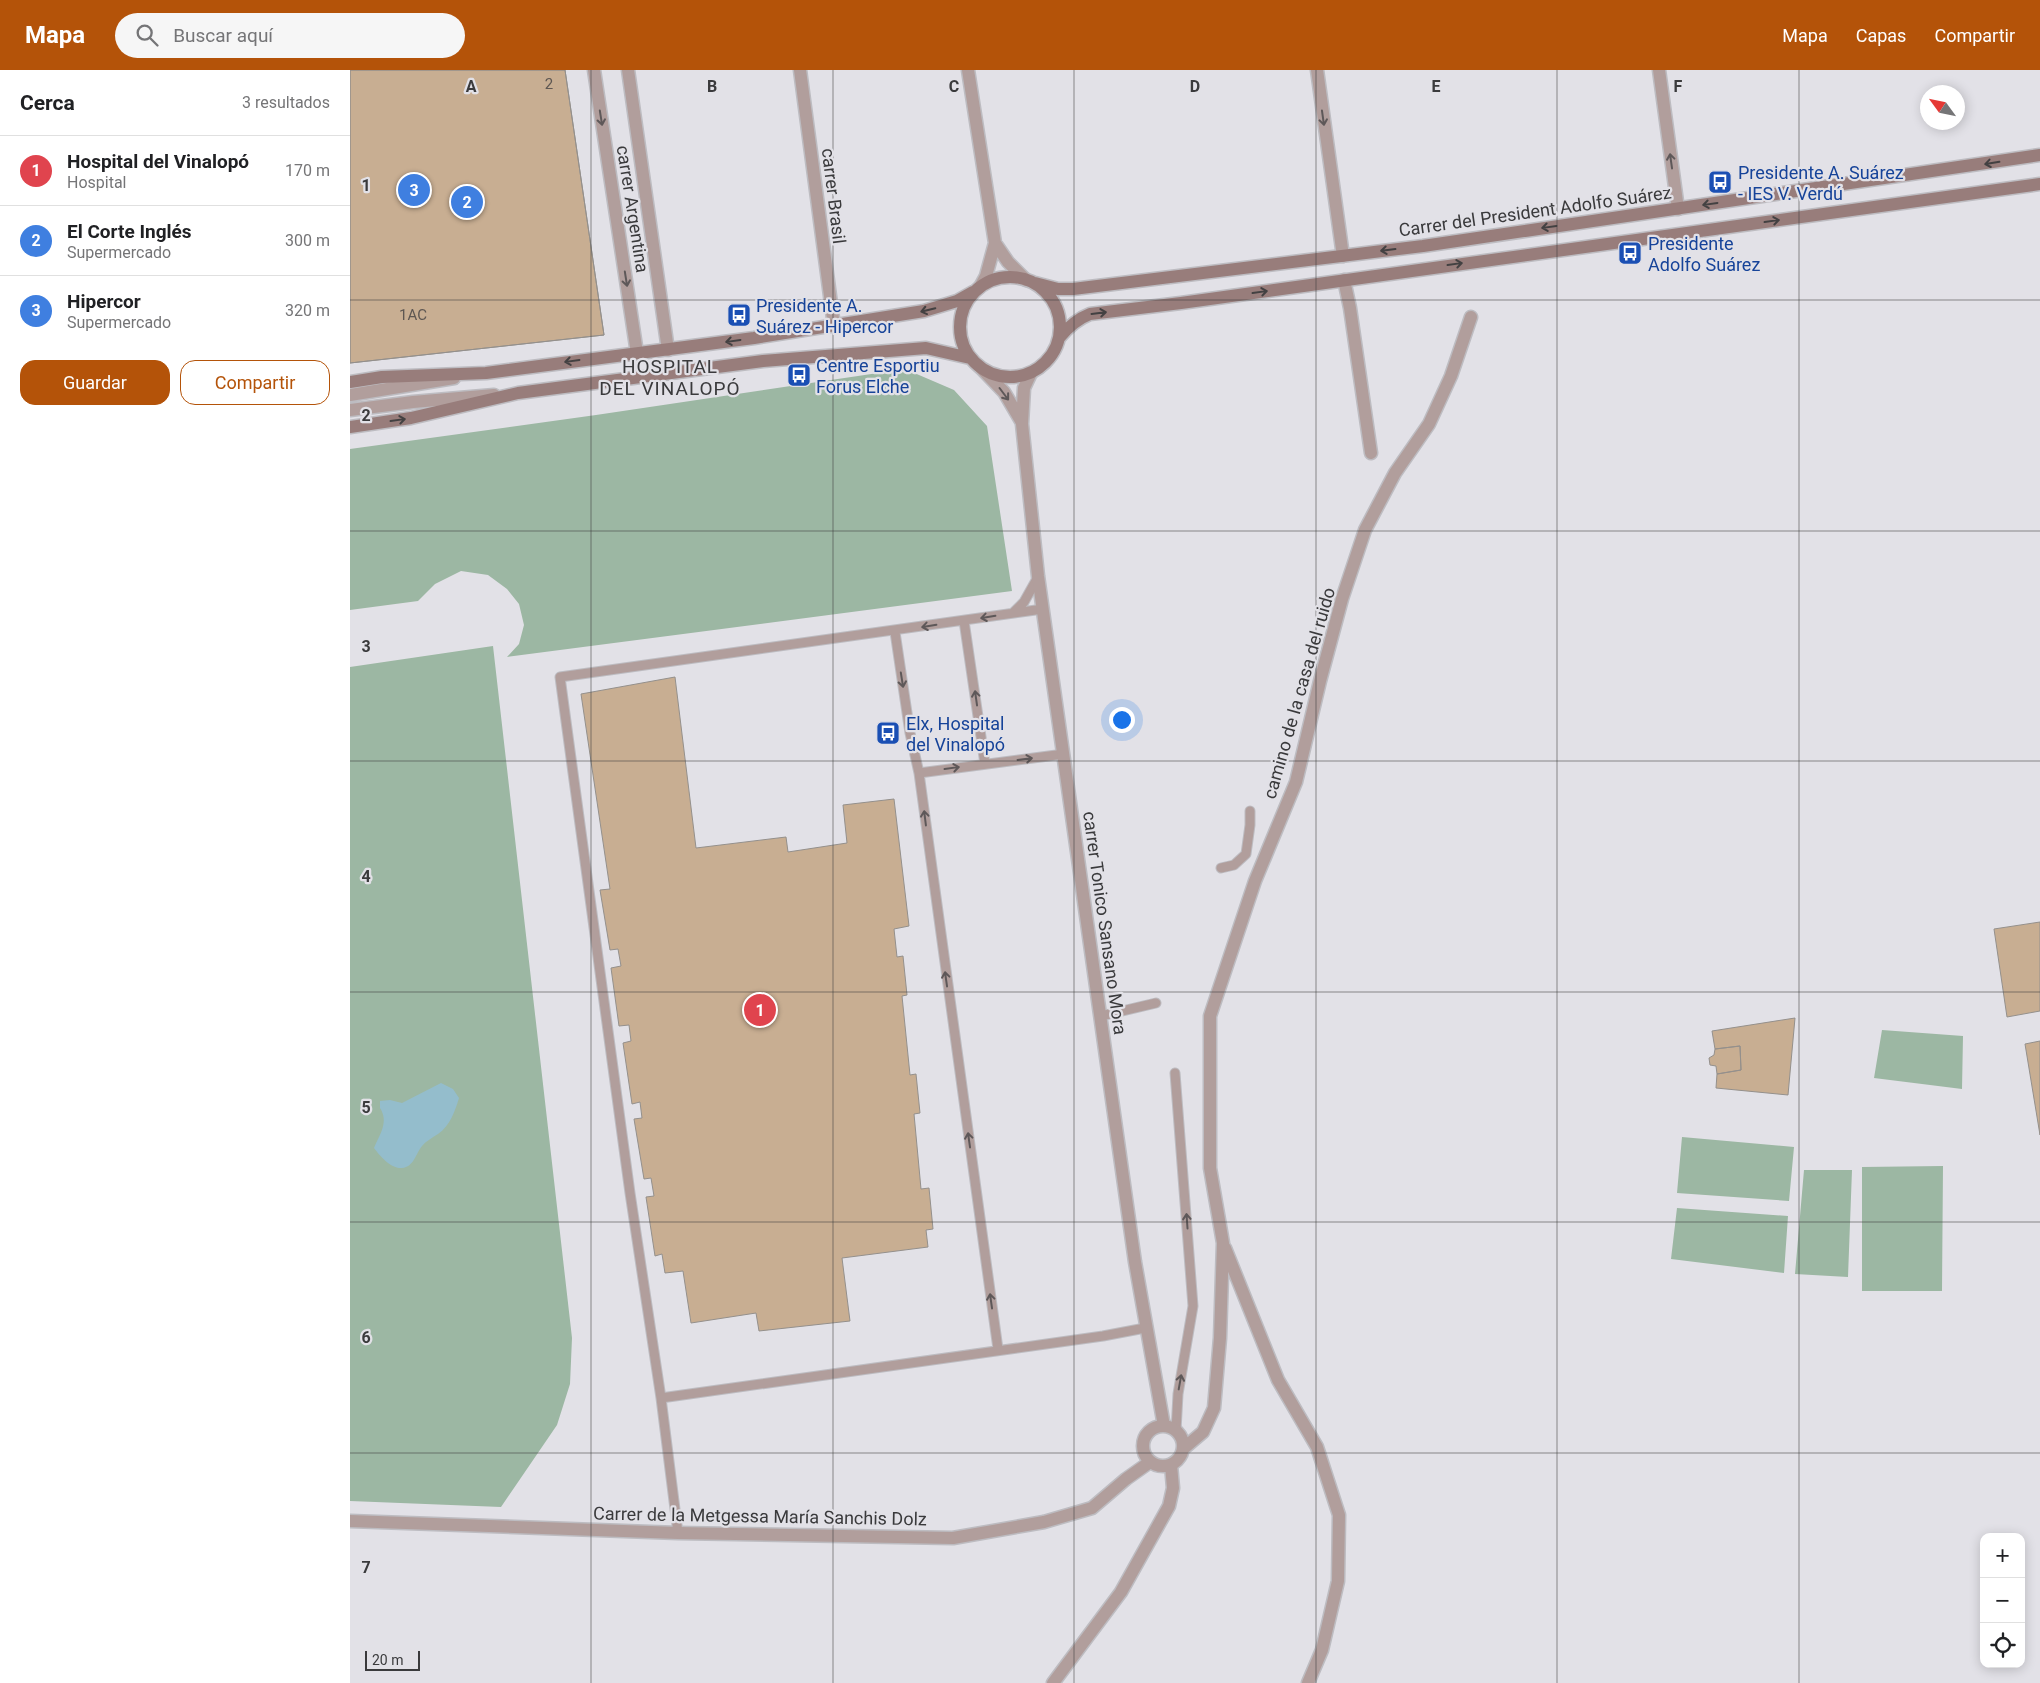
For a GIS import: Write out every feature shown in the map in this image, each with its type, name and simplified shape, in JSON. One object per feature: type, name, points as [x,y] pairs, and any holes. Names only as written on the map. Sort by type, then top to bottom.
[{"type":"main road","name":"Carrer del President Adolfo Suárez","points":[[1031,281],[1058,289],[1073,289],[1343,256],[1678,209],[2040,155]]},
{"type":"main road","points":[[977,290],[964,306],[959,322],[960,338],[970,358],[981,368],[992,375],[1008,378],[1024,376],[1039,369],[1051,356],[1059,338],[1068,327],[1090,314],[2040,184]]},
{"type":"main road","points":[[350,382],[382,377],[486,373],[668,350],[834,326],[924,311],[957,302],[987,282],[1003,277],[1020,277],[1031,281],[1048,294],[1057,308],[1060,325],[1059,338]]},
{"type":"main road","points":[[350,427],[411,418],[518,393],[763,361],[926,348],[970,358]]},
{"type":"street","name":"carrer Argentina","points":[[594,70],[637,353]]},
{"type":"street","name":"carrer Argentina","points":[[628,70],[668,350]]},
{"type":"street","name":"carrer Brasil","points":[[800,70],[834,326]]},
{"type":"street","points":[[968,70],[995,243],[986,276],[977,290]]},
{"type":"street","points":[[1317,70],[1343,256]]},
{"type":"street","points":[[1659,70],[1678,209]]},
{"type":"street","points":[[995,243],[1008,262],[1031,281]]},
{"type":"street","points":[[1344,280],[1350,308],[1371,453]]},
{"type":"street","name":"camino de la casa del ruido","points":[[1223,1244],[1210,1168],[1210,1016],[1255,881],[1296,782],[1320,680],[1340,608],[1365,530],[1395,473],[1429,424],[1451,376],[1471,316]]},
{"type":"street","name":"carrer Tonico Sansano Mora","points":[[981,368],[1004,392],[1022,424]]},
{"type":"street","name":"carrer Tonico Sansano Mora","points":[[1031,372],[1024,388],[1022,424],[1038,576],[1146,1328],[1170,1428]]},
{"type":"street","points":[[350,395],[486,373]]},
{"type":"street","points":[[350,410],[413,402],[518,393]]},
{"type":"street","points":[[1183,1449],[1182,1440],[1170,1428],[1155,1428],[1145,1437],[1143,1450],[1150,1462],[1156,1466],[1171,1465],[1177,1461],[1183,1449],[1203,1432],[1214,1408],[1220,1338],[1223,1244]]},
{"type":"street","points":[[1223,1244],[1278,1380],[1316,1447],[1339,1515],[1338,1581],[1322,1650],[1308,1683]]},
{"type":"street","name":"Carrer de la Metgessa María Sanchis Dolz","points":[[350,1521],[678,1533],[953,1538],[1044,1522],[1092,1508],[1126,1479],[1150,1462]]},
{"type":"street","points":[[1053,1683],[1121,1592],[1169,1506],[1173,1488],[1171,1465]]},
{"type":"lane","points":[[1013,613],[1024,602],[1038,576]]},
{"type":"lane","points":[[678,1533],[661,1398],[630,1193],[560,678],[1043,610]]},
{"type":"lane","points":[[964,621],[985,764]]},
{"type":"lane","points":[[894,632],[910,733],[919,773],[998,1349]]},
{"type":"lane","points":[[919,773],[1064,754]]},
{"type":"lane","points":[[1221,868],[1234,865],[1246,854],[1250,811]]},
{"type":"lane","points":[[1101,1016],[1156,1003]]},
{"type":"lane","points":[[1170,1428],[1178,1394],[1193,1306],[1175,1073]]},
{"type":"lane","points":[[661,1398],[998,1349],[1103,1336],[1146,1328]]},
{"type":"green space","points":[[905,369],[954,390],[987,426],[1012,591],[507,657],[519,644],[524,625],[519,604],[507,589],[488,575],[461,571],[435,584],[418,601],[350,610],[350,449]]},
{"type":"green space","points":[[493,646],[572,1338],[570,1384],[557,1425],[501,1507],[350,1501],[350,667]]},
{"type":"green space","points":[[1882,1030],[1963,1036],[1962,1089],[1874,1078]]},
{"type":"green space","points":[[1682,1137],[1794,1147],[1789,1201],[1677,1193]]},
{"type":"green space","points":[[1943,1166],[1942,1291],[1862,1291],[1862,1167]]},
{"type":"green space","points":[[1804,1170],[1852,1170],[1848,1277],[1795,1274]]},
{"type":"green space","points":[[1677,1208],[1788,1216],[1784,1273],[1671,1259]]},
{"type":"water","points":[[441,1083],[453,1089],[459,1098],[449,1123],[442,1131],[424,1144],[409,1165],[398,1168],[390,1164],[374,1148],[384,1123],[380,1101],[390,1100],[402,1103]]},
{"type":"building","points":[[350,70],[565,70],[604,335],[350,363]]},
{"type":"building","points":[[350,70],[565,70],[604,335],[350,363]]},
{"type":"building","points":[[675,677],[696,848],[786,837],[788,852],[847,843],[843,805],[894,799],[909,926],[894,929],[897,957],[903,956],[907,995],[902,996],[910,1075],[916,1074],[920,1113],[914,1114],[921,1189],[929,1188],[933,1229],[926,1230],[928,1247],[842,1258],[850,1321],[759,1331],[756,1313],[691,1323],[683,1271],[665,1273],[662,1254],[655,1256],[646,1197],[654,1196],[651,1178],[644,1179],[634,1119],[642,1118],[640,1102],[632,1104],[623,1043],[631,1041],[629,1025],[619,1026],[611,968],[621,966],[618,949],[610,950],[600,890],[610,889],[581,694]]},
{"type":"building","points":[[2040,922],[2040,1011],[2007,1017],[1994,929]]},
{"type":"building","points":[[1795,1018],[1788,1095],[1716,1088],[1717,1074],[1741,1070],[1740,1046],[1715,1049],[1712,1031]]},
{"type":"building","points":[[2040,1041],[2040,1135],[2025,1044]]},
{"type":"building","points":[[1740,1046],[1741,1070],[1717,1074],[1716,1066],[1710,1065],[1709,1058],[1714,1055],[1715,1049]]},
{"type":"place","name":"Presidente A. Suárez - IES V. Verdú","points":[[1720,182]]},
{"type":"place","name":"Hipercor","points":[[414,190]]},
{"type":"place","name":"El Corte Inglés","points":[[467,202]]},
{"type":"place","name":"Presidente Adolfo Suárez","points":[[1630,253]]},
{"type":"place","name":"Presidente A. Suárez - Hipercor","points":[[739,315]]},
{"type":"place","name":"Centre Esportiu Forus Elche","points":[[799,375]]},
{"type":"place","name":"Elx, Hospital del Vinalopó","points":[[888,733]]},
{"type":"place","name":"Hospital del Vinalopó","points":[[760,1010]]},
{"type":"district","name":"HOSPITAL DEL VINALOPÓ","points":[[670,377]]}]
